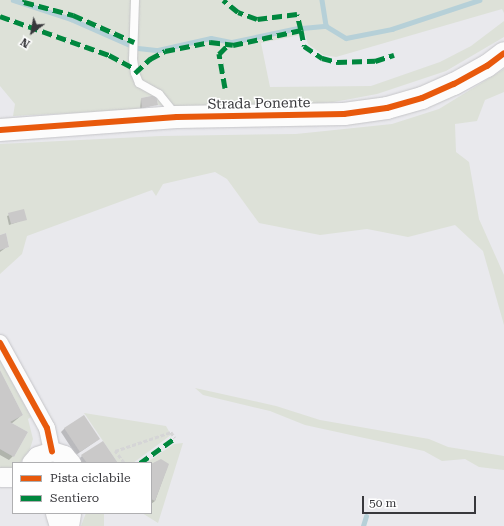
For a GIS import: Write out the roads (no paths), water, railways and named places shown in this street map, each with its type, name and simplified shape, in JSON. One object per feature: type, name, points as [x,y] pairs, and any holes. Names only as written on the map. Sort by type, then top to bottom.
[{"type":"main road","name":"Strada Ponente","points":[[0,130],[177,116],[344,114],[387,108],[422,98],[454,84],[487,66],[504,53]]},
{"type":"street","points":[[0,343],[47,428],[52,451]]},
{"type":"street","points":[[32,462],[37,456],[52,451],[64,455],[70,462]]},
{"type":"street","points":[[0,477],[12,477]]},
{"type":"street","points":[[55,514],[59,526]]},
{"type":"street","points":[[69,526],[71,514]]},
{"type":"lane","points":[[135,0],[133,59],[135,74],[139,83],[159,94],[177,116]]},
{"type":"waterway","points":[[13,0],[71,19],[128,44]]},
{"type":"waterway","points":[[322,0],[326,26],[346,38],[392,29],[479,0]]},
{"type":"waterway","points":[[302,28],[326,26]]},
{"type":"waterway","points":[[138,48],[158,50],[211,38],[232,42],[298,28]]},
{"type":"waterway","points":[[363,526],[366,516]]}]
